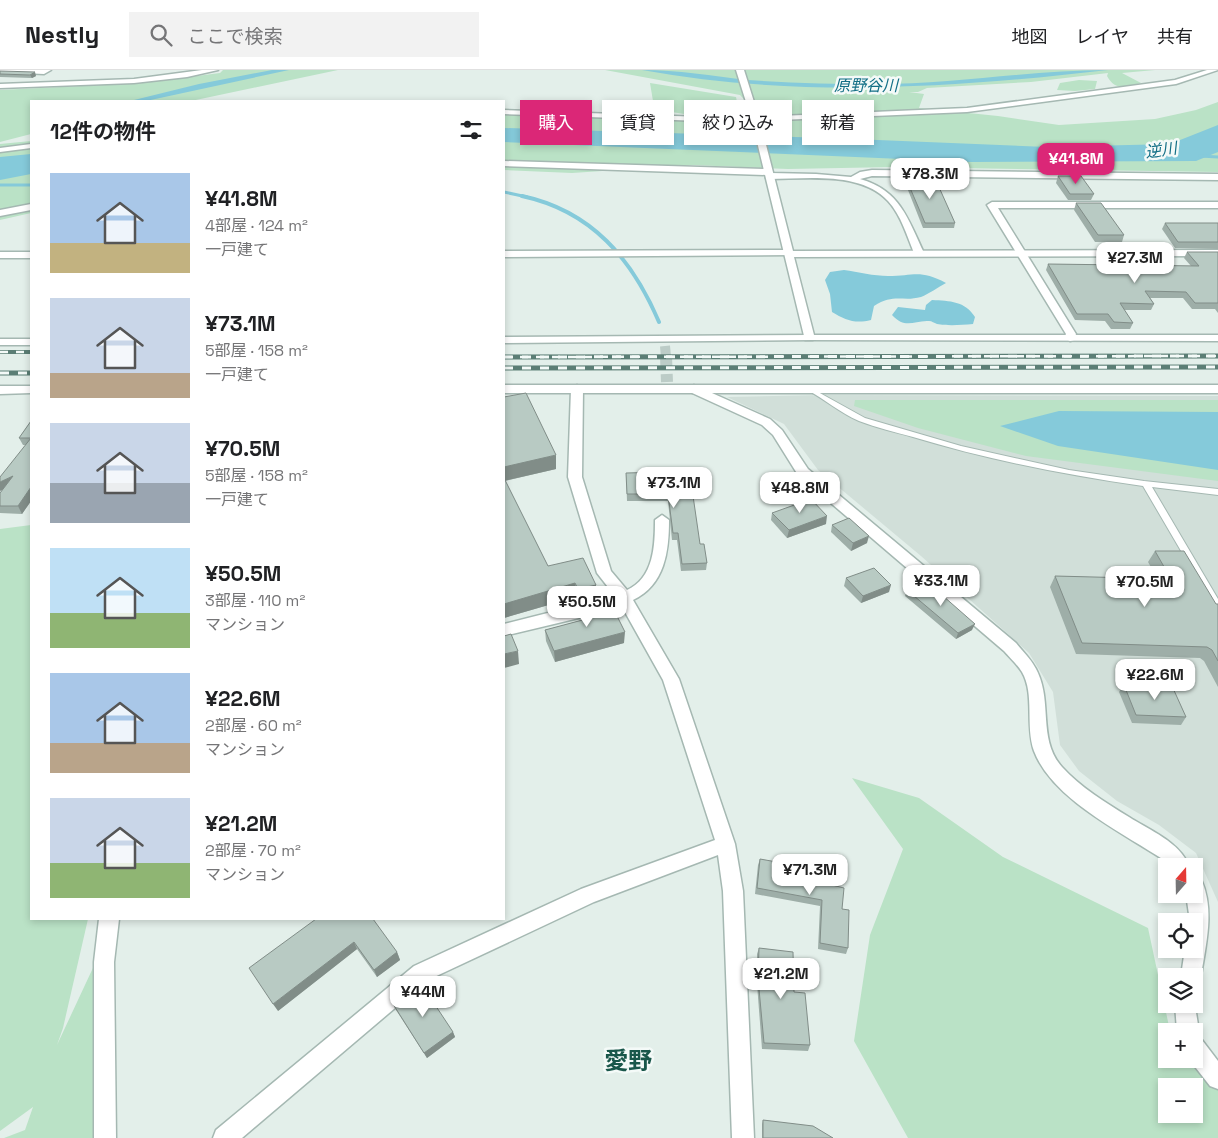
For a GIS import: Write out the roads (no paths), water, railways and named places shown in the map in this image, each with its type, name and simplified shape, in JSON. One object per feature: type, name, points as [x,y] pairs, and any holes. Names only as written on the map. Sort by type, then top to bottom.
[{"type":"street","points":[[0,70],[44,72],[47,70]]},
{"type":"street","points":[[109,74],[142,73],[158,70]]},
{"type":"street","points":[[0,86],[131,81],[175,77],[214,70]]},
{"type":"street","points":[[740,70],[750,100]]},
{"type":"street","points":[[1176,82],[1214,70]]},
{"type":"street","points":[[792,117],[967,110],[1218,77]]},
{"type":"street","points":[[505,112],[684,118]]},
{"type":"street","points":[[762,145],[809,338]]},
{"type":"street","points":[[0,150],[30,146]]},
{"type":"street","points":[[505,163],[768,173],[852,180],[868,184],[889,197],[919,253]]},
{"type":"street","points":[[852,180],[872,172],[1218,177]]},
{"type":"street","points":[[1070,338],[1072,334],[992,205],[1218,205]]},
{"type":"street","points":[[0,213],[30,207]]},
{"type":"street","points":[[505,254],[1218,253]]},
{"type":"street","points":[[0,255],[30,255]]},
{"type":"street","points":[[505,340],[664,342],[809,338],[1218,338]]},
{"type":"street","points":[[0,342],[30,342]]},
{"type":"street","points":[[505,389],[668,386],[694,389],[1218,389]]},
{"type":"street","points":[[577,389],[575,477],[592,539],[604,573],[625,598],[671,679],[726,844],[733,892],[743,1138]]},
{"type":"street","points":[[694,389],[766,422],[778,433],[803,472],[1010,647],[1030,672],[1036,693],[1040,739],[1047,760],[1068,784],[1171,854],[1174,858]]},
{"type":"street","points":[[0,390],[30,390]]},
{"type":"street","points":[[505,630],[625,598],[644,587],[654,572],[662,551],[662,520]]},
{"type":"street","points":[[224,1138],[421,973],[588,896],[726,844]]},
{"type":"street","points":[[1192,968],[1200,918],[1197,903]]},
{"type":"street","points":[[105,1138],[104,962],[109,920]]},
{"type":"street","points":[[1203,1059],[1218,1078]]},
{"type":"lane","points":[[809,389],[855,416],[964,450],[1050,469],[1146,484],[1218,492]]},
{"type":"lane","points":[[1146,484],[1218,607]]},
{"type":"water","points":[[272,70],[289,70],[151,100],[134,100],[199,84]]},
{"type":"water","name":"原野谷川","points":[[642,70],[682,72],[764,81],[877,84],[935,82],[1050,72],[1108,70],[992,82],[875,87],[816,87],[700,79]]},
{"type":"water","name":"逆川","points":[[1218,125],[1218,152],[1196,161],[972,162],[574,145],[592,145],[592,131],[602,131],[602,145],[674,145],[674,133],[684,134],[684,145],[792,145],[792,137],[802,137],[802,145],[874,145],[874,140],[1047,147],[1170,144]]},
{"type":"water","points":[[505,128],[520,128],[520,143],[505,142]]},
{"type":"water","points":[[30,154],[30,174],[0,180],[0,157]]},
{"type":"water","points":[[844,270],[883,276],[917,274],[930,276],[946,283],[921,297],[881,302],[874,306],[871,320],[855,321],[832,312],[830,294],[825,280],[830,272]]},
{"type":"water","points":[[932,300],[962,305],[975,317],[973,324],[946,325],[929,321],[906,323],[897,320],[892,315],[898,307],[925,310],[926,305]]},
{"type":"water","points":[[1059,411],[1218,412],[1218,470],[1058,446],[1000,426]]},
{"type":"waterway","points":[[1200,156],[1218,157]]},
{"type":"waterway","points":[[0,185],[30,185]]},
{"type":"waterway","points":[[505,192],[527,197]]},
{"type":"waterway","points":[[522,196],[547,203],[569,213],[607,241],[636,278],[659,322]]},
{"type":"tunnel","points":[[665,346],[666,357]]},
{"type":"tunnel","points":[[666,356],[667,382]]},
{"type":"railway","points":[[0,352],[30,352]]},
{"type":"railway","points":[[505,357],[1218,356]]},
{"type":"railway","points":[[505,368],[1218,367]]},
{"type":"railway","points":[[0,373],[30,373]]},
{"type":"district","name":"愛野","points":[[628,1060]]}]
